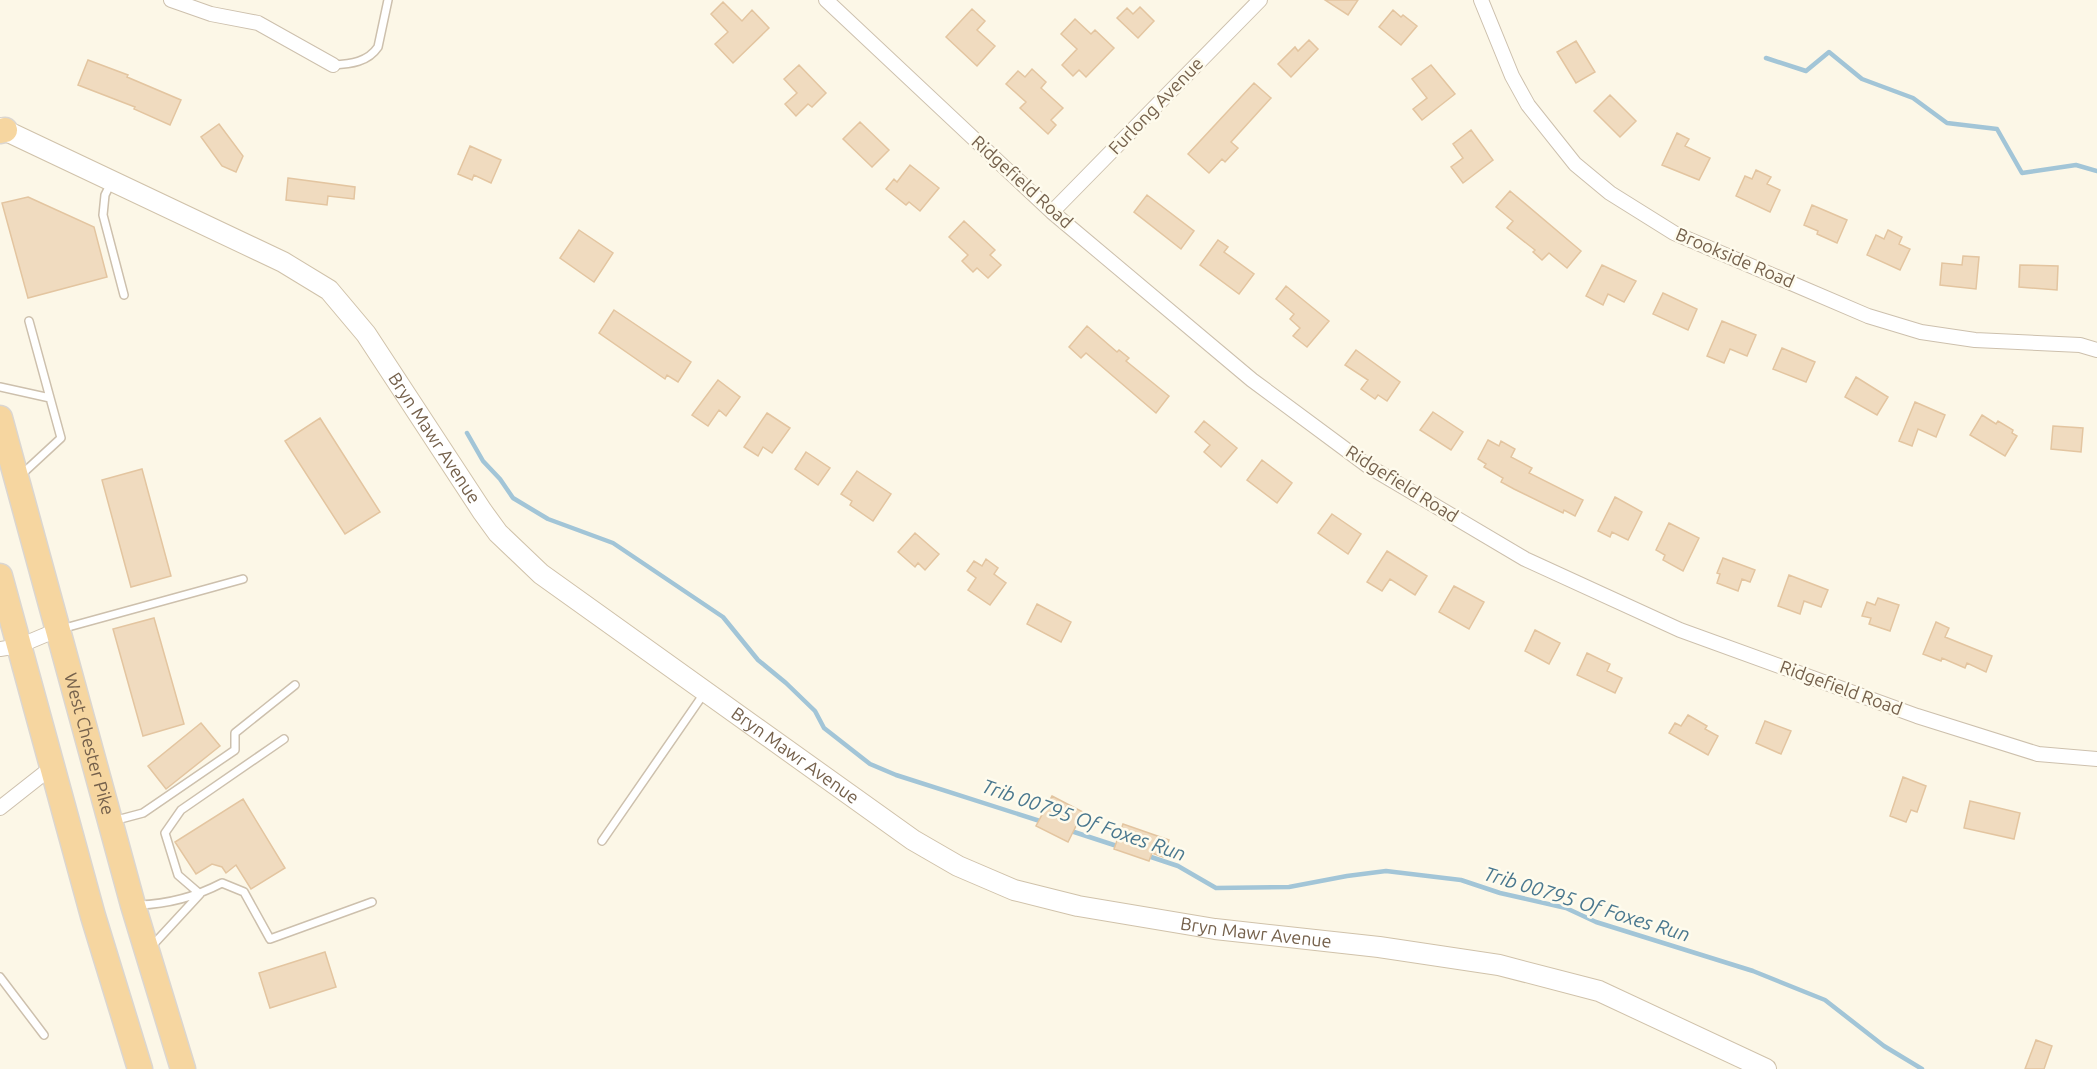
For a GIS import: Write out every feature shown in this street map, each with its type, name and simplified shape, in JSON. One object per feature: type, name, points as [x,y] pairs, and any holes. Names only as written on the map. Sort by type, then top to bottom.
[{"type":"highway","name":"West Chester Pike","points":[[0,418],[133,905],[183,1069]]},
{"type":"highway","points":[[0,576],[10,648],[52,767],[96,927],[140,1069]]},
{"type":"main road","name":"Bryn Mawr Avenue","points":[[2,130],[283,262],[329,290],[366,334],[498,533],[541,574],[913,840],[958,866],[1014,890],[1078,906],[1174,923],[1379,947],[1499,965],[1599,991],[1766,1069]]},
{"type":"street","points":[[171,0],[211,14],[258,23],[333,65]]},
{"type":"street","name":"Ridgefield Road","points":[[826,0],[1052,212],[1252,380],[1368,466],[1526,559],[1680,630],[1917,716],[2038,754],[2097,759]]},
{"type":"street","name":"Furlong Avenue","points":[[1052,212],[1260,0]]},
{"type":"street","name":"Brookside Road","points":[[1482,0],[1512,76],[1528,105],[1575,164],[1610,193],[1674,233],[1868,316],[1921,332],[1976,340],[2080,345],[2097,350]]},
{"type":"street","points":[[10,648],[57,630]]},
{"type":"street","points":[[0,808],[52,767]]},
{"type":"lane","points":[[333,65],[359,62],[374,53],[378,46],[388,0]]},
{"type":"lane","points":[[112,180],[105,195],[103,215],[124,295]]},
{"type":"lane","points":[[17,479],[61,438],[29,321]]},
{"type":"lane","points":[[0,387],[50,398]]},
{"type":"lane","points":[[57,630],[243,579]]},
{"type":"lane","points":[[110,822],[143,813],[235,750],[235,733],[295,685]]},
{"type":"lane","points":[[602,841],[705,692]]},
{"type":"lane","points":[[200,894],[178,875],[165,833],[181,810],[284,739]]},
{"type":"lane","points":[[133,905],[166,904],[200,894],[222,883],[244,892],[270,939],[372,902]]},
{"type":"lane","points":[[147,951],[200,894]]},
{"type":"lane","points":[[0,977],[44,1035]]},
{"type":"building","points":[[1325,0],[1358,0],[1348,15]]},
{"type":"building","points":[[723,2],[742,21],[752,10],[769,28],[733,63],[715,44],[728,32],[711,14]]},
{"type":"building","points":[[1140,7],[1154,21],[1138,38],[1117,18],[1127,8],[1133,14]]},
{"type":"building","points":[[972,9],[985,21],[977,30],[995,46],[977,66],[946,37]]},
{"type":"building","points":[[1393,10],[1417,26],[1401,45],[1379,27]]},
{"type":"building","points":[[1075,19],[1091,34],[1095,30],[1114,48],[1086,77],[1079,70],[1073,76],[1062,65],[1077,49],[1061,34]]},
{"type":"building","points":[[1309,40],[1318,49],[1291,77],[1278,64],[1295,47],[1298,51]]},
{"type":"building","points":[[1576,41],[1595,72],[1576,83],[1557,52]]},
{"type":"building","points":[[88,60],[128,75],[127,77],[181,100],[170,125],[134,109],[135,107],[78,85]]},
{"type":"building","points":[[799,65],[826,93],[812,107],[808,104],[796,116],[785,104],[797,93],[784,79]]},
{"type":"building","points":[[1431,65],[1455,94],[1422,120],[1413,109],[1427,98],[1412,79]]},
{"type":"building","points":[[1032,69],[1046,82],[1041,88],[1063,108],[1051,120],[1056,125],[1048,134],[1020,108],[1026,102],[1006,84],[1018,71],[1025,77]]},
{"type":"building","points":[[1254,83],[1271,98],[1231,142],[1238,148],[1225,162],[1222,159],[1209,173],[1188,154]]},
{"type":"building","points":[[1610,95],[1636,121],[1620,137],[1594,111]]},
{"type":"building","points":[[860,122],[889,150],[872,167],[843,139]]},
{"type":"building","points":[[219,124],[243,156],[236,172],[222,166],[201,137]]},
{"type":"building","points":[[1471,130],[1493,160],[1463,183],[1451,167],[1463,158],[1453,144]]},
{"type":"building","points":[[1677,133],[1689,139],[1685,146],[1710,158],[1699,180],[1662,165]]},
{"type":"building","points":[[470,146],[501,160],[491,183],[474,175],[472,180],[458,174]]},
{"type":"building","points":[[910,165],[939,188],[920,211],[909,202],[906,205],[886,189],[894,179],[897,182]]},
{"type":"building","points":[[1756,170],[1771,177],[1767,184],[1780,190],[1770,212],[1736,196],[1745,176],[1752,179]]},
{"type":"building","points":[[288,178],[355,187],[354,199],[328,196],[327,205],[286,200]]},
{"type":"building","points":[[1510,191],[1581,251],[1567,268],[1549,253],[1542,260],[1533,252],[1535,250],[1507,228],[1513,221],[1496,207]]},
{"type":"building","points":[[1147,195],[1194,231],[1181,249],[1134,212]]},
{"type":"building","points":[[28,197],[94,227],[107,277],[28,298],[2,203]]},
{"type":"building","points":[[1812,205],[1847,220],[1837,243],[1804,225]]},
{"type":"building","points":[[964,221],[995,250],[990,255],[1001,265],[988,278],[977,268],[973,272],[962,261],[968,255],[949,237]]},
{"type":"building","points":[[579,230],[613,253],[594,282],[560,258]]},
{"type":"building","points":[[1888,230],[1902,237],[1899,244],[1910,249],[1900,270],[1867,255],[1876,235],[1884,239]]},
{"type":"building","points":[[1218,240],[1228,247],[1224,252],[1254,274],[1239,294],[1200,265]]},
{"type":"building","points":[[1963,256],[1979,257],[1976,289],[1940,285],[1942,263],[1962,265]]},
{"type":"building","points":[[1602,265],[1636,281],[1624,302],[1608,294],[1603,305],[1586,296]]},
{"type":"building","points":[[2020,265],[2058,266],[2057,290],[2019,287]]},
{"type":"building","points":[[1286,286],[1329,321],[1307,347],[1293,336],[1300,328],[1290,319],[1294,314],[1276,299]]},
{"type":"building","points":[[1663,293],[1697,309],[1688,330],[1653,314]]},
{"type":"building","points":[[614,310],[691,362],[678,382],[667,375],[665,379],[599,333]]},
{"type":"building","points":[[1722,321],[1756,335],[1747,356],[1730,349],[1724,363],[1707,356]]},
{"type":"building","points":[[1087,326],[1117,352],[1119,350],[1129,358],[1126,361],[1169,396],[1156,413],[1086,353],[1081,358],[1069,347]]},
{"type":"building","points":[[1782,348],[1815,362],[1806,382],[1773,369]]},
{"type":"building","points":[[1356,350],[1400,382],[1387,401],[1378,395],[1375,399],[1361,389],[1368,380],[1345,365]]},
{"type":"building","points":[[1856,377],[1888,397],[1877,415],[1845,397]]},
{"type":"building","points":[[718,380],[740,397],[726,416],[719,410],[708,426],[692,415]]},
{"type":"building","points":[[1915,402],[1945,415],[1936,437],[1918,429],[1912,446],[1899,441]]},
{"type":"building","points":[[1433,412],[1463,432],[1451,450],[1420,430]]},
{"type":"building","points":[[767,413],[790,428],[772,453],[763,447],[758,456],[744,447]]},
{"type":"building","points":[[1982,415],[1996,424],[1998,421],[2013,430],[2012,433],[2017,436],[2005,456],[1970,435]]},
{"type":"building","points":[[320,418],[380,512],[345,534],[285,441]]},
{"type":"building","points":[[1204,421],[1237,448],[1221,467],[1204,452],[1210,445],[1195,432]]},
{"type":"building","points":[[2053,426],[2083,428],[2081,452],[2051,449]]},
{"type":"building","points":[[1488,440],[1499,446],[1501,441],[1515,449],[1511,457],[1532,468],[1529,473],[1583,500],[1575,516],[1564,510],[1563,513],[1501,482],[1503,478],[1484,467],[1486,464],[1478,459]]},
{"type":"building","points":[[806,452],[830,468],[818,485],[795,469]]},
{"type":"building","points":[[1262,460],[1292,483],[1277,503],[1247,480]]},
{"type":"building","points":[[142,469],[171,576],[131,587],[102,480]]},
{"type":"building","points":[[857,471],[891,494],[873,521],[850,505],[852,501],[841,494]]},
{"type":"building","points":[[1615,497],[1642,512],[1628,540],[1612,532],[1610,537],[1598,531]]},
{"type":"building","points":[[1332,514],[1361,534],[1348,554],[1318,533]]},
{"type":"building","points":[[1669,523],[1699,538],[1683,571],[1663,560],[1665,555],[1656,550]]},
{"type":"building","points":[[915,533],[939,554],[925,570],[918,563],[915,567],[898,552]]},
{"type":"building","points":[[1387,551],[1427,576],[1415,595],[1390,579],[1382,591],[1367,582]]},
{"type":"building","points":[[1723,558],[1755,570],[1750,582],[1742,579],[1738,591],[1717,583],[1720,574],[1717,573]]},
{"type":"building","points":[[986,559],[998,568],[994,574],[1006,583],[990,605],[968,590],[976,578],[967,571],[974,561],[982,566]]},
{"type":"building","points":[[1789,575],[1828,590],[1821,607],[1804,601],[1800,614],[1778,606]]},
{"type":"building","points":[[1454,586],[1484,602],[1469,629],[1439,612]]},
{"type":"building","points":[[1878,598],[1899,605],[1890,631],[1869,624],[1871,618],[1862,616],[1867,602],[1875,605]]},
{"type":"building","points":[[1037,604],[1071,622],[1061,642],[1027,624]]},
{"type":"building","points":[[154,618],[184,724],[143,736],[113,629]]},
{"type":"building","points":[[1936,622],[1949,628],[1945,637],[1992,656],[1986,672],[1967,663],[1965,668],[1942,658],[1941,661],[1923,654]]},
{"type":"building","points":[[1535,630],[1560,643],[1549,664],[1525,651]]},
{"type":"building","points":[[1587,653],[1610,664],[1607,671],[1622,678],[1615,693],[1577,675]]},
{"type":"building","points":[[1688,715],[1707,726],[1705,729],[1718,736],[1708,755],[1669,733],[1675,723],[1681,726]]},
{"type":"building","points":[[1765,721],[1791,731],[1781,754],[1756,743]]},
{"type":"building","points":[[201,723],[220,746],[166,789],[148,766]]},
{"type":"building","points":[[1903,777],[1926,786],[1917,812],[1911,810],[1906,822],[1890,816]]},
{"type":"building","points":[[1052,796],[1083,812],[1068,842],[1036,826]]},
{"type":"building","points":[[243,799],[285,868],[251,889],[236,865],[226,873],[222,867],[212,864],[196,874],[175,842]]},
{"type":"building","points":[[1970,801],[2020,813],[2014,839],[1964,828]]},
{"type":"building","points":[[1123,824],[1169,840],[1163,857],[1152,853],[1149,861],[1114,849]]},
{"type":"building","points":[[325,952],[336,987],[270,1008],[259,973]]},
{"type":"building","points":[[2036,1040],[2052,1046],[2044,1069],[2025,1069]]},
{"type":"waterway","points":[[1766,58],[1806,71],[1829,52],[1862,79],[1913,98],[1947,123],[1997,129],[2022,173],[2076,165],[2097,171]]},
{"type":"waterway","name":"Trib 00795 Of Foxes Run","points":[[467,433],[483,461],[500,479],[513,498],[548,519],[613,543],[723,617],[758,660],[815,711],[824,728],[870,764],[896,775],[1043,822]]},
{"type":"waterway","name":"Trib 00795 Of Foxes Run","points":[[1068,830],[1120,847]]},
{"type":"waterway","name":"Trib 00795 Of Foxes Run","points":[[1145,855],[1178,866],[1216,888],[1289,887],[1386,871],[1461,880],[1500,893],[1566,908],[1596,922],[1753,971],[1825,1000],[1884,1046],[1922,1069]]}]
